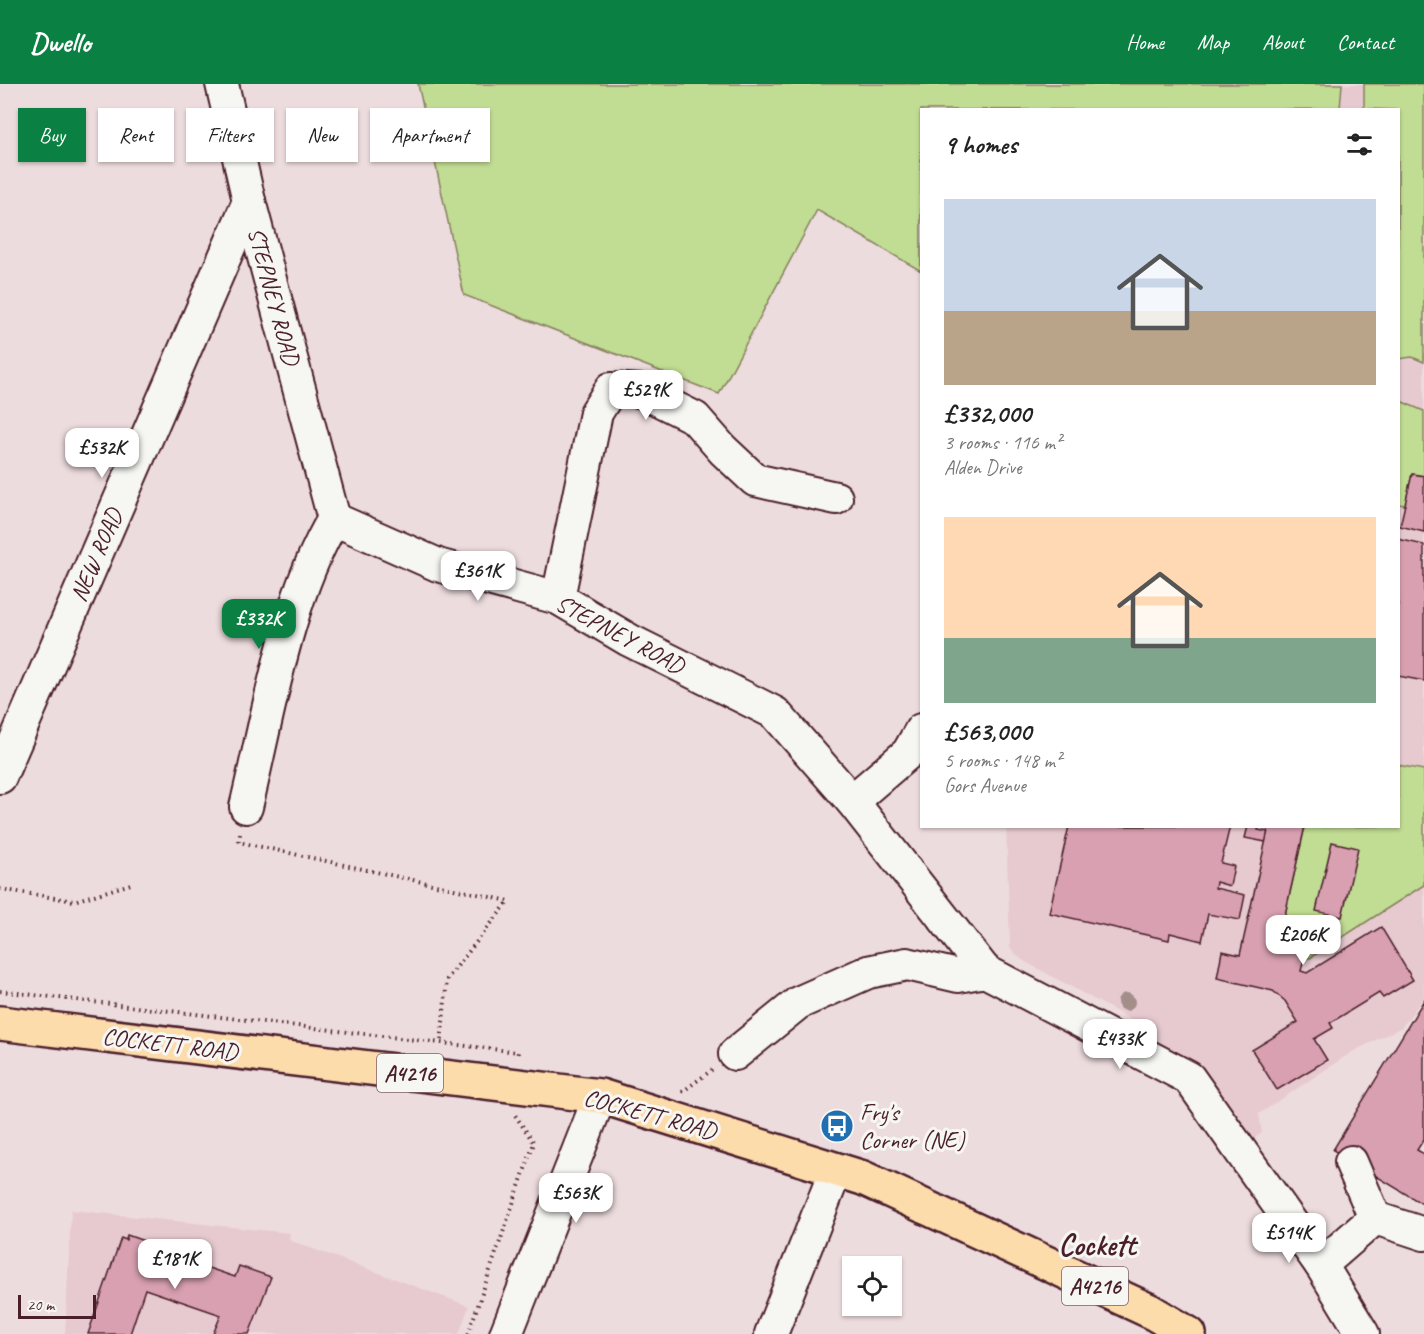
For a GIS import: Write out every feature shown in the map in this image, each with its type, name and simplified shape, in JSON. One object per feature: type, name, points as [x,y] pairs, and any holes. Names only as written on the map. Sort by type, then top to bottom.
[{"type":"main road","name":"COCKETT ROAD","points":[[0,1023],[600,1096],[863,1178],[1150,1311],[1189,1334]]},
{"type":"street","name":"STEPNEY ROAD","points":[[222,84],[249,201],[334,519],[438,565],[558,598],[629,640],[775,712],[852,801],[985,971]]},
{"type":"street","name":"NEW ROAD","points":[[0,777],[249,201]]},
{"type":"street","points":[[558,598],[596,413],[610,389],[641,391],[695,418],[723,450],[755,480],[836,498]]},
{"type":"street","points":[[246,807],[291,623],[321,540],[334,519]]},
{"type":"street","points":[[852,801],[908,753],[920,732]]},
{"type":"street","points":[[735,1054],[798,1003],[867,972],[907,964],[958,976],[985,971],[1189,1078],[1321,1265],[1363,1334]]},
{"type":"street","points":[[506,1334],[600,1096]]},
{"type":"street","points":[[1351,1162],[1375,1218],[1424,1234]]},
{"type":"street","points":[[771,1334],[836,1170]]},
{"type":"street","points":[[1321,1265],[1375,1218]]},
{"type":"path","points":[[246,807],[239,842],[509,902],[447,979],[438,1077]]},
{"type":"path","points":[[0,889],[74,901],[131,884]]},
{"type":"path","points":[[654,1112],[735,1054]]},
{"type":"path","points":[[468,1334],[534,1143]]},
{"type":"shaded area","points":[[1342,84],[1424,84],[1424,997],[1402,1027],[1352,1052],[1259,1114],[1262,1133],[1254,1139],[1202,1071],[1134,1034],[1139,1024],[1022,960],[1010,948],[1006,828],[1400,828],[1400,108],[1335,108]]},
{"type":"shaded area","points":[[71,1210],[290,1233],[289,1240],[469,1306],[459,1334],[65,1334]]},
{"type":"green space","points":[[418,84],[1342,84],[1340,108],[920,108],[920,270],[817,210],[719,394],[464,295],[435,162],[490,162],[490,108],[423,108]]},
{"type":"green space","points":[[1364,84],[1424,84],[1424,362],[1412,357],[1400,359],[1400,108],[1364,108]]},
{"type":"green space","points":[[1400,401],[1424,411],[1424,476],[1412,474],[1405,505],[1400,504]]},
{"type":"green space","points":[[1400,765],[1424,770],[1424,885],[1310,958],[1304,958],[1309,934],[1282,928],[1305,828],[1400,828]]},
{"type":"building","points":[[1412,474],[1424,476],[1424,532],[1400,526]]},
{"type":"building","points":[[1400,539],[1424,545],[1424,681],[1400,676]]},
{"type":"building","points":[[1069,828],[1230,828],[1221,863],[1234,866],[1230,886],[1216,882],[1215,888],[1245,895],[1240,920],[1208,914],[1202,941],[1170,933],[1169,940],[1049,913]]},
{"type":"building","points":[[1248,828],[1258,828],[1258,830],[1268,832],[1266,842],[1245,838]]},
{"type":"building","points":[[1269,828],[1305,828],[1282,928],[1310,934],[1301,971],[1307,973],[1381,927],[1413,980],[1383,998],[1379,993],[1330,1023],[1333,1028],[1314,1039],[1327,1060],[1277,1090],[1252,1050],[1298,1022],[1285,1001],[1273,991],[1217,978],[1222,951],[1240,955]]},
{"type":"building","points":[[1332,842],[1358,848],[1342,917],[1316,911]]},
{"type":"building","points":[[1424,1000],[1424,1139],[1417,1150],[1424,1154],[1424,1205],[1333,1150]]},
{"type":"building","points":[[127,1235],[147,1242],[146,1247],[235,1277],[239,1266],[271,1277],[249,1334],[213,1334],[221,1315],[145,1289],[130,1334],[88,1334],[121,1238],[126,1240]]},
{"type":"place","name":"Fry's Corner (NE)","points":[[837,1126]]},
{"type":"district","name":"Cockett","points":[[1097,1245]]}]
